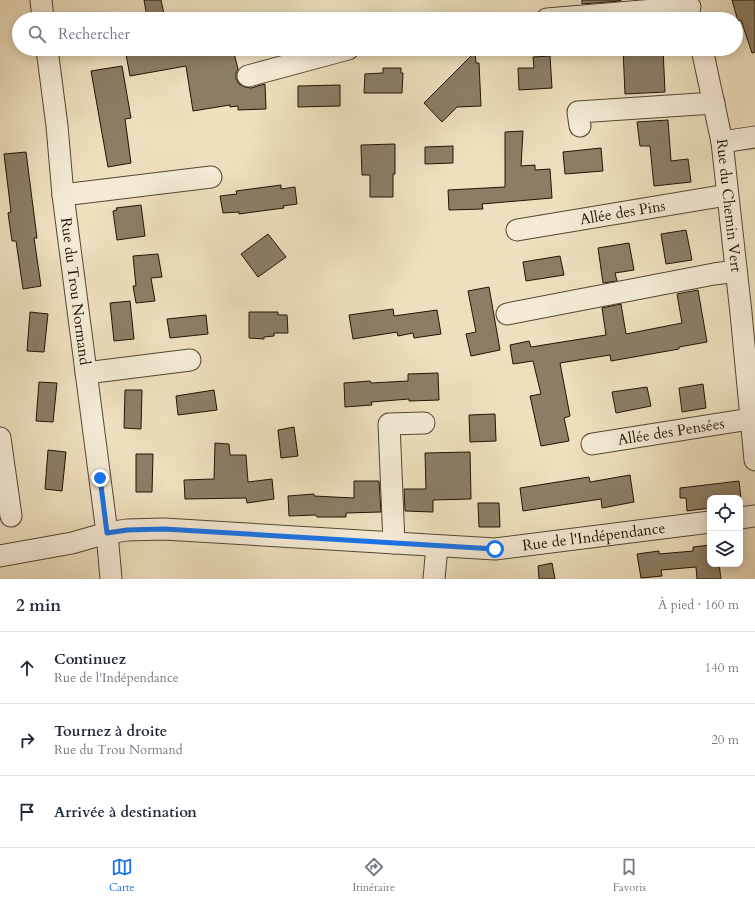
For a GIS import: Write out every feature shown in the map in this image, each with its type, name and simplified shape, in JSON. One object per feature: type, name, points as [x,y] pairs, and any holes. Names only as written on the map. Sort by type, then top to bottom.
[{"type":"street","points":[[41,0],[42,12]]},
{"type":"street","points":[[648,12],[691,9]]},
{"type":"street","name":"Rue du Trou Normand","points":[[48,56],[57,126],[63,195],[107,533],[111,579]]},
{"type":"street","points":[[248,76],[322,56]]},
{"type":"street","name":"Rue du Chemin Vert","points":[[704,56],[722,142],[742,321],[755,460]]},
{"type":"street","points":[[580,126],[578,112],[714,103]]},
{"type":"street","points":[[722,142],[755,138]]},
{"type":"street","points":[[63,195],[211,177]]},
{"type":"street","name":"Allée des Pins","points":[[517,230],[727,195]]},
{"type":"street","points":[[507,314],[736,271]]},
{"type":"street","points":[[86,373],[190,360]]},
{"type":"street","name":"Allée des Pensées","points":[[592,444],[750,419]]},
{"type":"street","points":[[394,543],[389,424],[424,423]]},
{"type":"street","points":[[0,438],[10,516]]},
{"type":"street","points":[[743,518],[755,516]]},
{"type":"street","name":"Rue de l'Indépendance","points":[[0,556],[72,543],[107,533],[127,530],[164,529],[495,549],[707,522]]},
{"type":"street","points":[[434,579],[437,546]]},
{"type":"building","points":[[144,0],[161,0],[164,12],[146,12]]},
{"type":"building","points":[[582,0],[621,0],[621,1],[582,4]]},
{"type":"building","points":[[732,0],[755,0],[755,52],[752,53],[743,26],[743,12],[735,12]]},
{"type":"building","points":[[126,56],[235,56],[238,69],[236,79],[239,84],[251,88],[265,84],[266,109],[238,110],[238,106],[230,107],[230,105],[193,111],[186,66],[130,76]]},
{"type":"building","points":[[471,56],[475,56],[476,63],[479,63],[481,106],[457,107],[442,122],[424,103]]},
{"type":"building","points":[[550,56],[552,88],[519,90],[518,68],[534,68],[533,57]]},
{"type":"building","points":[[623,56],[663,56],[665,92],[625,94]]},
{"type":"building","points":[[122,66],[131,118],[125,119],[131,163],[108,167],[91,71]]},
{"type":"building","points":[[383,68],[401,68],[401,73],[403,73],[402,93],[364,93],[365,74],[383,73]]},
{"type":"building","points":[[340,85],[340,106],[298,107],[298,86]]},
{"type":"building","points":[[668,120],[671,161],[688,159],[691,182],[654,186],[650,146],[640,146],[637,122]]},
{"type":"building","points":[[523,131],[521,166],[535,165],[535,170],[550,169],[552,198],[482,204],[483,209],[449,210],[448,190],[505,187],[505,132]]},
{"type":"building","points":[[395,144],[393,197],[370,197],[370,175],[362,175],[361,145]]},
{"type":"building","points":[[453,146],[453,163],[425,164],[425,147]]},
{"type":"building","points":[[601,148],[603,171],[565,174],[563,152]]},
{"type":"building","points":[[26,152],[37,238],[34,238],[41,286],[23,289],[16,241],[12,241],[8,213],[11,212],[4,154]]},
{"type":"building","points":[[281,185],[281,189],[295,187],[297,204],[283,206],[284,208],[239,214],[239,212],[223,213],[220,196],[237,194],[236,191]]},
{"type":"building","points":[[141,205],[145,236],[117,240],[113,211],[117,210],[116,208]]},
{"type":"building","points":[[686,230],[692,260],[666,264],[661,234]]},
{"type":"building","points":[[268,234],[286,257],[258,277],[241,254]]},
{"type":"building","points":[[629,243],[634,270],[615,273],[617,281],[603,283],[598,248]]},
{"type":"building","points":[[158,254],[162,277],[151,278],[155,301],[136,303],[133,286],[136,286],[133,256]]},
{"type":"building","points":[[560,256],[564,275],[526,281],[523,262]]},
{"type":"building","points":[[489,287],[500,350],[471,356],[466,334],[476,332],[468,291]]},
{"type":"building","points":[[698,290],[707,342],[679,347],[679,349],[611,361],[610,355],[560,363],[570,416],[564,418],[569,441],[541,446],[530,396],[541,394],[533,361],[513,364],[510,345],[529,341],[531,347],[606,335],[602,308],[621,304],[626,334],[682,323],[677,294]]},
{"type":"building","points":[[130,301],[134,339],[114,341],[110,303]]},
{"type":"building","points":[[393,309],[394,316],[437,310],[441,334],[414,338],[413,333],[398,336],[397,332],[353,339],[349,315]]},
{"type":"building","points":[[30,312],[48,314],[44,352],[27,351]]},
{"type":"building","points":[[249,312],[278,312],[278,315],[287,315],[288,333],[274,333],[274,336],[264,337],[264,339],[249,338]]},
{"type":"building","points":[[206,315],[208,334],[170,338],[167,319]]},
{"type":"building","points":[[438,373],[439,400],[409,401],[409,399],[371,402],[372,405],[345,407],[344,383],[408,381],[408,374]]},
{"type":"building","points":[[39,382],[57,383],[53,422],[36,421]]},
{"type":"building","points":[[703,384],[706,408],[682,412],[679,388]]},
{"type":"building","points":[[647,387],[651,406],[616,413],[612,392]]},
{"type":"building","points":[[125,390],[142,390],[141,429],[124,428]]},
{"type":"building","points":[[214,390],[217,410],[178,415],[176,396]]},
{"type":"building","points":[[495,414],[496,441],[470,442],[469,415]]},
{"type":"building","points":[[294,427],[298,456],[281,458],[278,430]]},
{"type":"building","points":[[215,443],[229,444],[230,455],[246,455],[248,482],[272,479],[274,499],[247,503],[246,498],[185,499],[184,480],[214,479]]},
{"type":"building","points":[[48,450],[66,452],[62,491],[45,489]]},
{"type":"building","points":[[470,452],[471,499],[433,500],[433,512],[405,511],[404,489],[426,489],[425,453]]},
{"type":"building","points":[[136,454],[153,454],[152,492],[136,492]]},
{"type":"building","points":[[630,475],[634,502],[602,508],[601,499],[523,511],[520,488],[589,477],[590,482]]},
{"type":"building","points":[[354,481],[379,481],[381,512],[346,513],[346,517],[317,517],[316,515],[289,516],[288,496],[314,494],[314,496],[354,498]]},
{"type":"building","points":[[739,481],[741,495],[707,495],[707,508],[687,511],[686,498],[680,498],[680,488]]},
{"type":"building","points":[[478,503],[499,503],[500,527],[479,527]]},
{"type":"building","points":[[707,545],[707,567],[719,567],[721,579],[697,579],[696,567],[661,570],[662,576],[641,578],[637,554],[659,551],[659,554],[693,551],[693,547]]},
{"type":"building","points":[[552,563],[555,579],[539,579],[538,566]]},
{"type":"route","points":[[100,478],[107,533],[127,530],[164,529],[495,549]]}]
